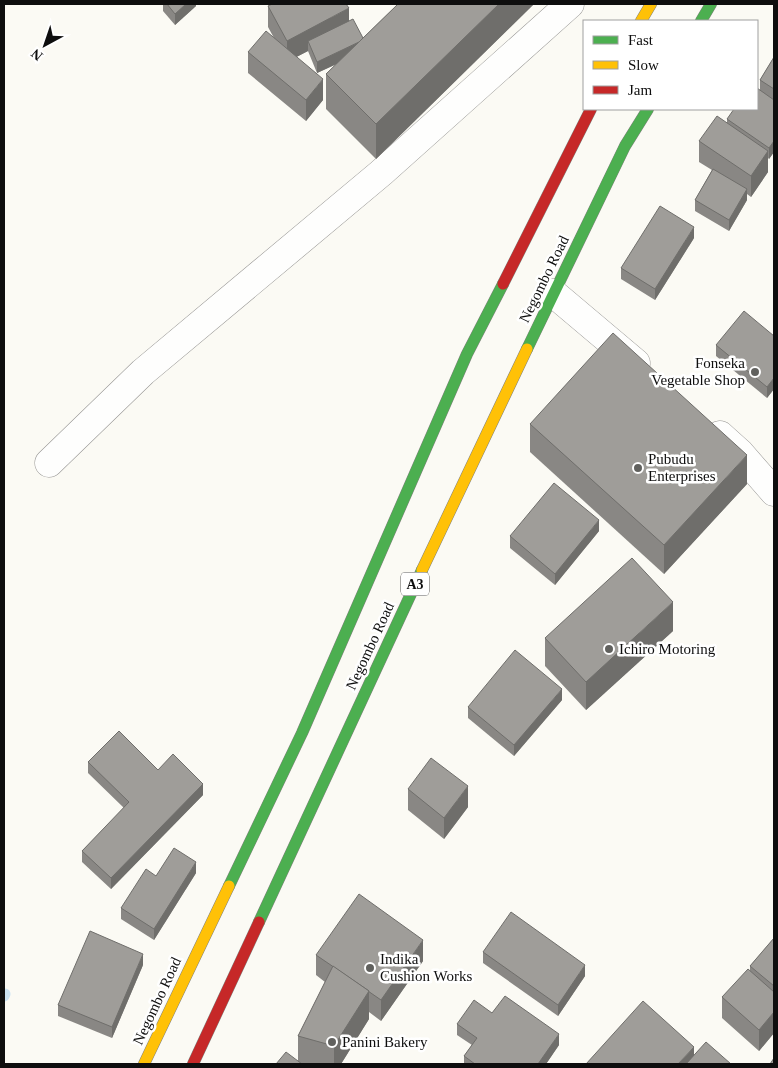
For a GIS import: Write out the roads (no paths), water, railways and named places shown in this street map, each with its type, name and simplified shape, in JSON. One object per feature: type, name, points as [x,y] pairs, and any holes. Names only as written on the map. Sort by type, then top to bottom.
[{"type":"highway","points":[[642,20],[651,4]]},
{"type":"highway","points":[[702,20],[711,4]]},
{"type":"highway","name":"Negombo Road","points":[[144,1064],[302,733],[467,354],[591,110]]},
{"type":"highway","name":"Negombo Road","points":[[193,1064],[458,492],[553,293],[626,146],[647,110]]},
{"type":"street","points":[[48,463],[143,372],[380,173],[570,4]]},
{"type":"street","points":[[553,293],[654,378]]},
{"type":"street","points":[[703,418],[740,453],[774,492]]},
{"type":"place","name":"Fonseka Vegetable Shop","points":[[755,372]]},
{"type":"place","name":"Pubudu Enterprises","points":[[638,468]]},
{"type":"place","name":"Ichiro Motoring","points":[[609,649]]},
{"type":"place","name":"Indika Cushion Works","points":[[370,968]]},
{"type":"place","name":"Panini Bakery","points":[[332,1042]]}]
